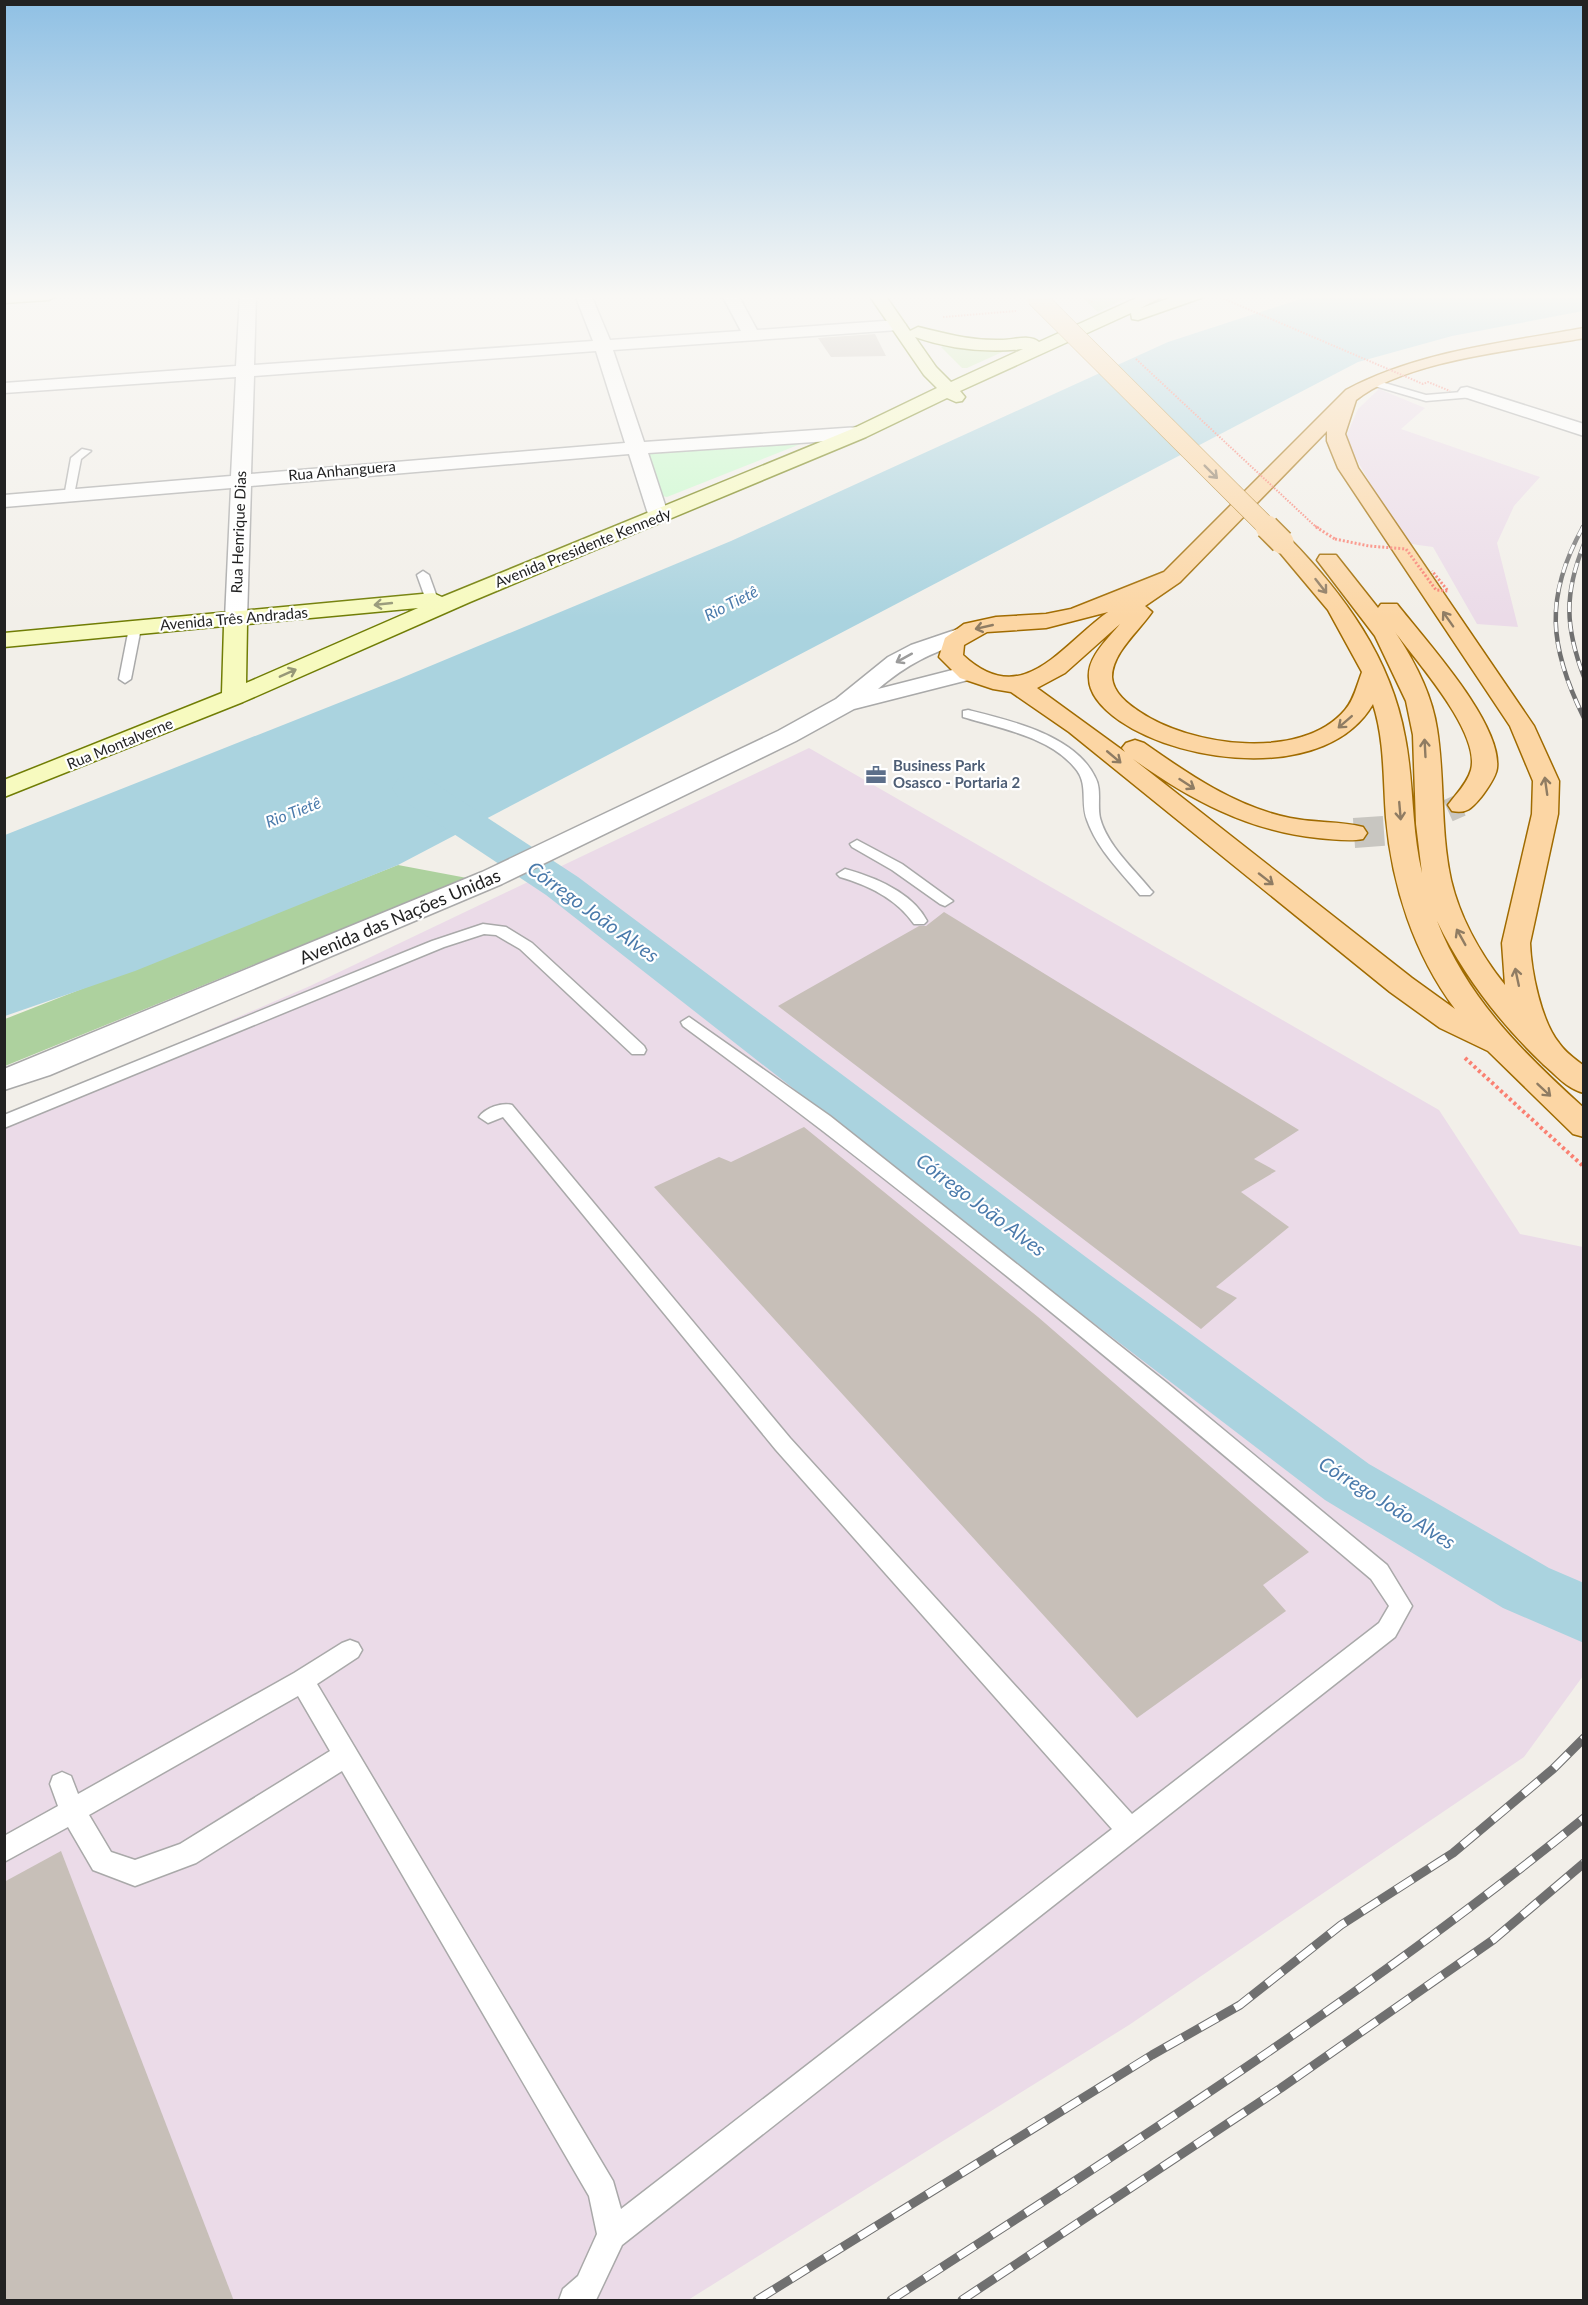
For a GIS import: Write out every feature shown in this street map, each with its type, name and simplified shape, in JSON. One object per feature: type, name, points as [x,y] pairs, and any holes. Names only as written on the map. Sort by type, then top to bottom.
[{"type":"main road","name":"Avenida Presidente Kennedy","points":[[234,697],[462,597],[930,403]]},
{"type":"main road","points":[[1142,403],[1282,543],[1335,603],[1357,637],[1384,698],[1393,736],[1403,847],[1432,945],[1448,976],[1472,1012],[1506,1051],[1584,1126]]},
{"type":"main road","points":[[1343,403],[1172,577],[1108,654],[1100,668],[1104,690],[1118,707],[1134,720],[1157,732],[1214,748],[1281,748],[1302,745],[1334,731],[1350,719],[1363,702],[1374,672]]},
{"type":"main road","points":[[1348,403],[1334,432],[1335,441],[1348,468],[1522,726],[1538,758],[1546,782],[1547,806],[1516,943],[1515,964],[1517,980],[1546,1051]]},
{"type":"main road","points":[[1288,458],[1314,456],[1348,468]]},
{"type":"main road","points":[[1242,473],[1275,506]]},
{"type":"main road","points":[[1319,536],[1384,602],[1465,710],[1481,738],[1484,769],[1474,789],[1461,805]]},
{"type":"main road","points":[[1319,536],[1409,677],[1424,725],[1437,877],[1447,913],[1498,999],[1546,1051],[1584,1083]]},
{"type":"main road","points":[[1172,577],[1095,609],[1042,621],[984,626],[958,636],[951,650],[951,657],[968,673],[989,681],[1025,683],[1062,695],[1162,768],[1226,806],[1289,826],[1354,833]]},
{"type":"main road","points":[[1025,683],[1057,668],[1090,635],[1172,577]]},
{"type":"main road","name":"Avenida Três Andradas","points":[[4,640],[462,597]]},
{"type":"main road","name":"Rua Henrique Dias","points":[[234,697],[236,619]]},
{"type":"main road","points":[[1042,621],[1063,624],[1090,635],[1100,642],[1108,654]]},
{"type":"main road","points":[[1025,683],[1401,985],[1451,1021],[1506,1051]]},
{"type":"main road","name":"Rua Montalverne","points":[[4,789],[234,697]]},
{"type":"street","name":"Rua Henrique Dias","points":[[236,619],[244,403]]},
{"type":"street","points":[[620,403],[658,517]]},
{"type":"street","points":[[1497,403],[1584,430]]},
{"type":"street","name":"Rua Anhanguera","points":[[5,501],[241,479],[859,433]]},
{"type":"street","points":[[844,704],[896,662],[919,650],[958,636]]},
{"type":"street","points":[[844,704],[968,673]]},
{"type":"street","name":"Avenida das Nações Unidas","points":[[4,1080],[39,1068],[492,878],[787,736],[844,704]]},
{"type":"lane","points":[[68,495],[76,458],[86,451]]},
{"type":"lane","points":[[423,575],[432,600]]},
{"type":"lane","points":[[124,679],[135,628]]},
{"type":"lane","points":[[968,714],[1039,737],[1072,756],[1088,775],[1094,797],[1093,819],[1112,851],[1145,892]]},
{"type":"lane","points":[[857,844],[897,867],[945,901]]},
{"type":"lane","points":[[845,874],[873,882],[915,913],[919,921]]},
{"type":"lane","points":[[4,1122],[438,944],[483,929],[500,930],[526,946],[638,1050]]},
{"type":"lane","points":[[574,2301],[589,2287],[612,2235],[1387,1630],[1401,1606],[1379,1572],[1160,1389],[824,1120],[689,1022]]},
{"type":"lane","points":[[488,1117],[506,1108],[783,1444],[1130,1831]]},
{"type":"lane","points":[[4,1850],[302,1681],[350,1650]]},
{"type":"lane","points":[[302,1681],[603,2191],[612,2235]]},
{"type":"lane","points":[[62,1784],[73,1812],[102,1861],[135,1873],[188,1854],[345,1755]]},
{"type":"path","points":[[1181,403],[1319,536],[1370,546],[1406,549],[1436,590],[1448,591],[1432,571]]},
{"type":"path","points":[[1460,1054],[1584,1167]]},
{"type":"shaded area","points":[[1365,403],[1412,403],[1425,408],[1401,429],[1540,477],[1514,506],[1497,543],[1518,627],[1477,624],[1433,547],[1404,543],[1345,439],[1358,409]]},
{"type":"shaded area","points":[[809,748],[1439,1110],[1520,1234],[1583,1247],[1583,1676],[1524,1757],[1129,2025],[688,2300],[5,2300],[5,1118],[310,986]]},
{"type":"green space","points":[[808,441],[667,497],[662,496],[646,454]]},
{"type":"green space","points":[[398,865],[467,878],[5,1066],[5,1019]]},
{"type":"water","name":"Rio Tietê","points":[[1035,403],[1281,403],[398,865],[135,971],[5,1016],[5,835],[399,679],[731,541]]},
{"type":"building","points":[[944,912],[1299,1130],[1254,1159],[1276,1171],[1241,1192],[1289,1227],[1216,1287],[1237,1298],[1201,1329],[778,1006],[919,926],[926,926]]},
{"type":"building","points":[[804,1127],[1038,1317],[1309,1552],[1263,1585],[1286,1611],[1137,1718],[654,1187],[719,1157],[731,1162]]},
{"type":"building","points":[[61,1851],[234,2301],[4,2301],[4,1882]]},
{"type":"waterway","name":"Córrego João Alves","points":[[413,788],[562,886],[1086,1287],[1347,1482],[1526,1588],[1584,1614]]},
{"type":"tunnel","points":[[1416,825],[1461,805]]},
{"type":"tunnel","points":[[1354,833],[1396,830],[1422,824]]},
{"type":"railway","points":[[1583,527],[1570,552],[1562,576],[1557,599],[1556,622],[1558,645],[1564,668],[1584,718]]},
{"type":"railway","points":[[1584,544],[1573,579],[1569,611],[1573,642],[1584,677]]},
{"type":"railway","points":[[757,2300],[1152,2055],[1240,2005],[1341,1925],[1453,1853],[1553,1769],[1584,1738]]},
{"type":"railway","points":[[891,2300],[1157,2127],[1331,2008],[1501,1884],[1584,1818]]},
{"type":"railway","points":[[962,2300],[1281,2088],[1493,1940],[1584,1863]]},
{"type":"place","name":"Business Park Osasco - Portaria 2","points":[[876,775]]}]
